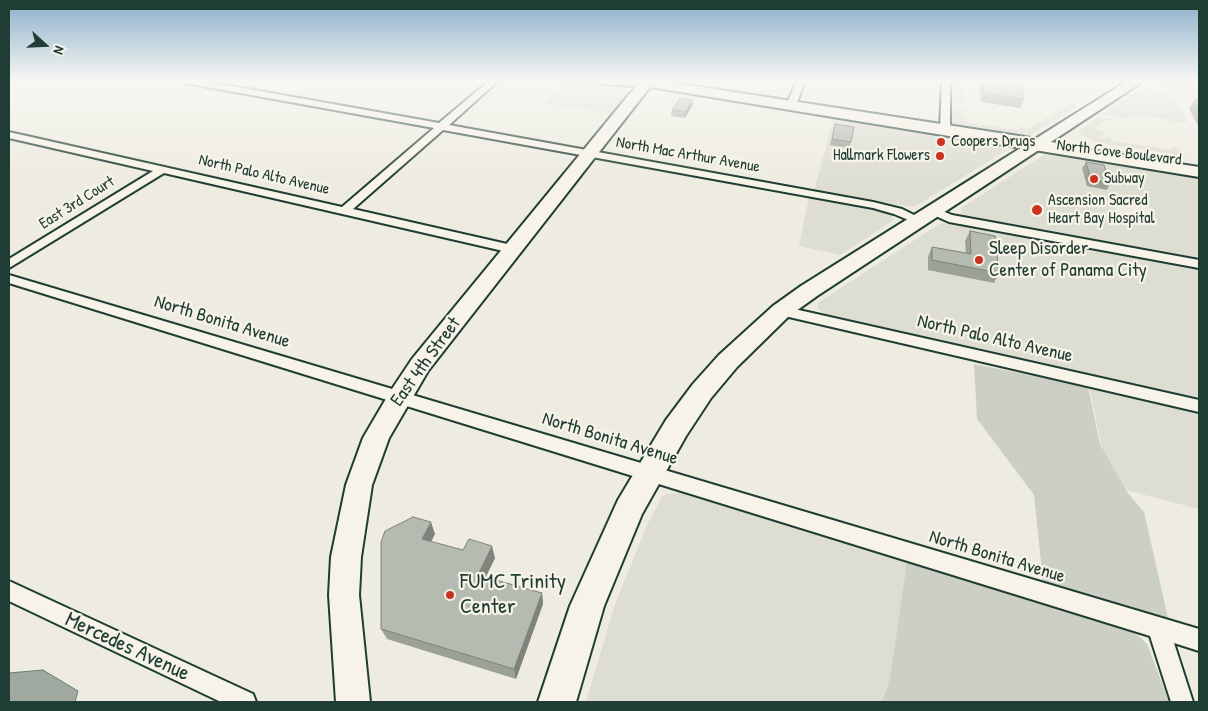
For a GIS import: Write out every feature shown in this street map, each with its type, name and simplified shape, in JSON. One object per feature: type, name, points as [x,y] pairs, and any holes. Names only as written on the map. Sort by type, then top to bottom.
[{"type":"main road","points":[[556,702],[578,633],[602,568],[648,472],[680,421],[711,380],[737,351],[781,311],[1086,113]]},
{"type":"street","name":"North Mac Arthur Avenue","points":[[370,113],[925,216],[949,218],[1199,264]]},
{"type":"street","points":[[344,211],[456,113]]},
{"type":"street","name":"East 4th Street","points":[[353,702],[344,595],[347,547],[363,471],[376,438],[398,398],[431,351],[589,153],[618,113]]},
{"type":"street","name":"North Cove Boulevard","points":[[837,113],[1038,144],[1083,154],[1199,172]]},
{"type":"street","points":[[945,113],[945,130]]},
{"type":"street","name":"North Palo Alto Avenue","points":[[9,134],[512,249]]},
{"type":"street","name":"North Cove Boulevard","points":[[1038,144],[1082,145],[1199,163]]},
{"type":"street","name":"East 3rd Court","points":[[9,264],[163,170]]},
{"type":"street","name":"North Bonita Avenue","points":[[9,279],[1199,640]]},
{"type":"street","name":"North Palo Alto Avenue","points":[[781,311],[1199,406]]},
{"type":"street","name":"Mercedes Avenue","points":[[9,591],[245,702]]},
{"type":"street","points":[[1158,628],[1182,702]]},
{"type":"shaded area","points":[[951,113],[963,113],[968,123],[1019,130],[1019,126],[1028,129],[1055,113],[1067,113],[1029,136],[955,126],[951,123]]},
{"type":"shaded area","points":[[1105,113],[1183,113],[1188,122],[1171,123],[1167,119],[1129,114],[1130,117],[1126,119],[1103,115],[1100,118],[1112,118],[1117,122],[1107,120],[1095,128],[1105,133],[1100,137],[1110,136],[1112,141],[1172,150],[1172,147],[1176,147],[1183,152],[1177,155],[1100,143],[1081,135],[1079,132]]},
{"type":"shaded area","points":[[834,117],[995,143],[1006,147],[1007,150],[914,207],[814,191]]},
{"type":"shaded area","name":"Ascension Sacred Heart Bay Hospital","points":[[1045,154],[1199,176],[1199,259],[967,217],[961,214],[961,208]],"holes":[[[1113,202],[1151,208],[1158,226],[1119,220]]]},
{"type":"shaded area","points":[[809,197],[878,209],[890,213],[894,220],[840,255],[799,246]]},
{"type":"shaded area","points":[[941,223],[1199,268],[1199,400],[829,317],[817,308],[819,302]]},
{"type":"shaded area","points":[[974,364],[1088,387],[1100,444],[1127,492],[1144,512],[1168,618],[1043,581],[1034,495],[977,419]]},
{"type":"shaded area","points":[[1089,386],[1199,412],[1199,509],[1110,486]]},
{"type":"shaded area","points":[[680,493],[907,561],[890,678],[882,702],[586,702],[615,604],[648,523],[662,497],[667,494]]},
{"type":"shaded area","points":[[907,561],[1119,624],[1140,637],[1147,644],[1169,702],[882,702],[890,678]]},
{"type":"shaded area","points":[[43,670],[78,691],[75,702],[9,702],[9,673]]},
{"type":"building","points":[[835,124],[854,127],[851,142],[832,139]]},
{"type":"building","points":[[1086,162],[1104,165],[1110,183],[1091,180]]},
{"type":"building","points":[[970,231],[995,236],[999,273],[932,260],[932,247],[971,254]]},
{"type":"building","name":"FUMC Trinity Center","points":[[413,517],[431,522],[422,539],[463,550],[469,539],[492,546],[478,575],[542,593],[514,669],[381,629],[381,542],[385,531]]},
{"type":"place","name":"Coopers Drugs","points":[[941,142]]},
{"type":"place","name":"Hallmark Flowers","points":[[940,156]]},
{"type":"place","name":"Subway","points":[[1094,179]]},
{"type":"place","name":"Ascension Sacred Heart Bay Hospital","points":[[1037,210]]},
{"type":"place","name":"Sleep Disorder Center of Panama City","points":[[979,260]]},
{"type":"place","name":"FUMC Trinity Center","points":[[450,595]]}]
